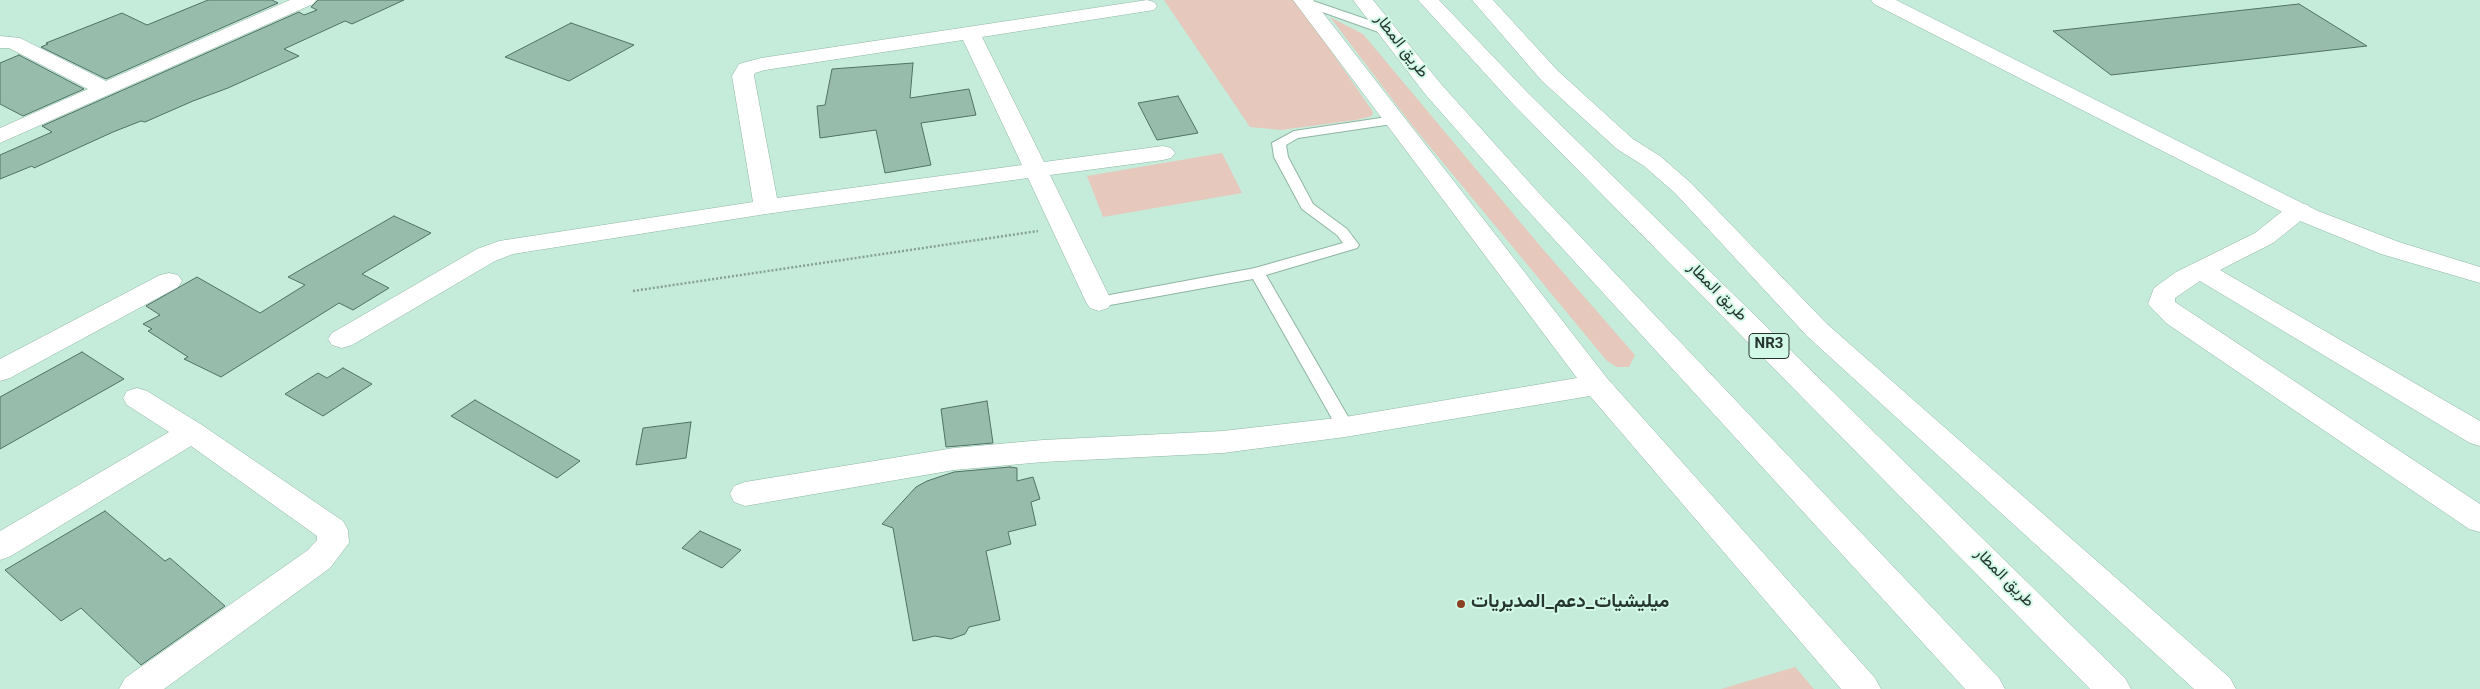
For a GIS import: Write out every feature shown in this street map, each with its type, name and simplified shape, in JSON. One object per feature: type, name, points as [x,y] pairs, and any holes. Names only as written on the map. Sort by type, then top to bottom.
[{"type":"main road","points":[[0,136],[306,0]]},
{"type":"main road","name":"طريق المطار","points":[[1363,0],[1433,89],[1529,197],[1987,689]]},
{"type":"main road","name":"طريق المطار","points":[[1428,0],[1520,98],[2112,689]]},
{"type":"main road","points":[[1482,0],[1550,76],[1625,144],[1652,161],[1683,188],[1817,330],[2218,689]]},
{"type":"main road","points":[[1881,0],[2299,210],[2390,248],[2480,275]]},
{"type":"main road","points":[[1303,1],[1597,385],[1863,689]]},
{"type":"main road","points":[[766,207],[743,76],[747,69],[761,64],[1147,6]]},
{"type":"main road","points":[[970,33],[1034,170],[1065,227],[1099,302]]},
{"type":"main road","points":[[0,42],[13,42],[105,89]]},
{"type":"main road","points":[[342,339],[497,250],[766,207],[1163,153]]},
{"type":"main road","points":[[2299,210],[2264,238],[2185,278],[2163,294],[2161,304],[2176,317],[2480,520]]},
{"type":"main road","points":[[2201,270],[2480,435]]},
{"type":"main road","points":[[0,371],[169,281]]},
{"type":"main road","points":[[745,494],[954,458],[1043,451],[1223,442],[1345,427],[1597,385]]},
{"type":"main road","points":[[136,398],[192,432],[332,530],[333,543],[319,559],[137,689]]},
{"type":"main road","points":[[0,546],[192,432]]},
{"type":"lane","points":[[1303,1],[1388,31]]},
{"type":"lane","points":[[1099,302],[1258,273],[1352,245],[1342,232],[1307,206],[1281,156],[1279,143],[1294,135],[1394,120]]},
{"type":"lane","points":[[1258,273],[1345,427]]},
{"type":"path","points":[[633,291],[1065,227]]},
{"type":"shaded area","points":[[1164,0],[1296,0],[1373,112],[1372,116],[1356,120],[1281,130],[1250,127]]},
{"type":"shaded area","points":[[1330,17],[1363,34],[1541,247],[1635,355],[1629,367],[1617,367],[1607,361],[1411,124]]},
{"type":"shaded area","points":[[1222,153],[1242,193],[1103,217],[1087,176]]},
{"type":"shaded area","points":[[1795,667],[1814,689],[1721,689]]},
{"type":"building","points":[[208,0],[272,0],[278,3],[106,79],[41,47],[48,44],[46,43],[122,13],[147,25]]},
{"type":"building","points":[[318,0],[404,0],[352,24],[345,21],[284,49],[299,56],[228,88],[145,122],[141,121],[113,132],[34,168],[32,166],[0,179],[0,155],[52,132],[42,126],[299,12],[304,15],[317,10],[311,7]]},
{"type":"building","points":[[2299,4],[2367,46],[2111,75],[2053,31]]},
{"type":"building","points":[[571,23],[634,45],[569,81],[505,57]]},
{"type":"building","points":[[19,55],[84,89],[23,116],[0,104],[0,63]]},
{"type":"building","points":[[913,63],[910,98],[969,89],[976,115],[921,123],[931,165],[885,173],[876,130],[820,138],[817,106],[825,105],[832,69]]},
{"type":"building","points":[[1178,96],[1198,133],[1157,140],[1138,103]]},
{"type":"building","points":[[394,216],[431,233],[362,274],[389,288],[353,310],[339,303],[221,377],[184,359],[188,357],[148,331],[152,329],[143,324],[160,315],[146,306],[197,277],[260,313],[305,285],[288,277]]},
{"type":"building","points":[[82,352],[124,379],[0,449],[0,397]]},
{"type":"building","points":[[343,368],[372,384],[323,416],[285,394],[318,373],[327,378]]},
{"type":"building","points":[[475,400],[580,461],[557,478],[451,416]]},
{"type":"building","points":[[987,401],[993,443],[946,447],[941,409]]},
{"type":"building","points":[[691,422],[686,458],[636,465],[643,428]]},
{"type":"building","points":[[1017,468],[1017,481],[1033,477],[1040,499],[1031,502],[1036,525],[1008,532],[1011,544],[986,551],[1000,620],[969,627],[965,634],[951,639],[935,636],[913,641],[893,528],[882,524],[916,487],[927,481],[954,472]]},
{"type":"building","points":[[105,511],[165,561],[170,558],[225,606],[141,665],[81,608],[61,621],[5,570]]},
{"type":"building","points":[[700,531],[741,550],[722,568],[682,548]]},
{"type":"place","name":"ميليشيات_دعم_المديريات","points":[[1461,604]]}]
